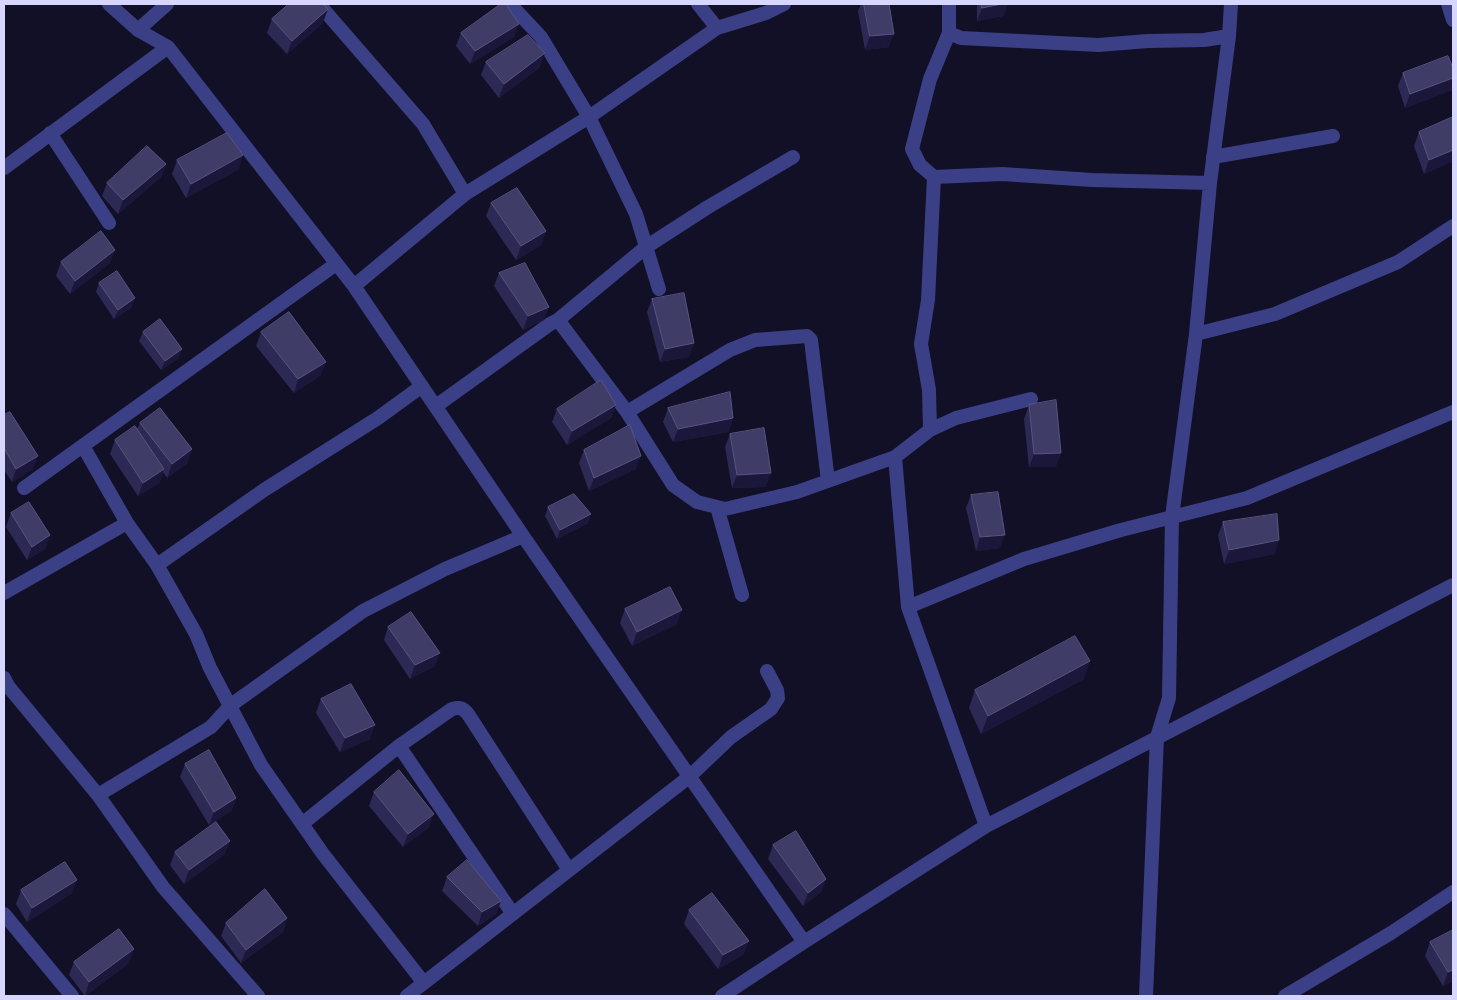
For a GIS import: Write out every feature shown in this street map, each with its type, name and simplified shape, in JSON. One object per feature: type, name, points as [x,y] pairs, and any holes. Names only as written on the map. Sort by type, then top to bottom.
[{"type":"street","points":[[109,4],[138,30],[168,47],[354,286],[523,536],[804,942]]},
{"type":"street","points":[[138,30],[167,4]]},
{"type":"street","points":[[320,4],[423,124],[465,194]]},
{"type":"street","points":[[510,4],[541,37],[588,117],[636,214],[659,289]]},
{"type":"street","points":[[698,4],[717,28]]},
{"type":"street","points":[[354,286],[465,194],[588,117],[717,28],[766,13],[784,4]]},
{"type":"street","points":[[949,4],[949,34],[930,80],[912,149],[920,165],[934,177],[1002,174],[1092,180],[1210,183]]},
{"type":"street","points":[[1146,996],[1157,737],[1169,698],[1172,517],[1196,334],[1210,183],[1229,36],[1231,4]]},
{"type":"street","points":[[1448,4],[1453,20]]},
{"type":"street","points":[[949,34],[962,38],[1098,45],[1148,41],[1204,40],[1229,36]]},
{"type":"street","points":[[4,168],[168,47]]},
{"type":"street","points":[[50,133],[110,223]]},
{"type":"street","points":[[1213,157],[1333,136]]},
{"type":"street","points":[[436,406],[558,320],[646,247],[708,207],[793,157]]},
{"type":"street","points":[[930,430],[929,390],[920,344],[928,300],[934,177]]},
{"type":"street","points":[[1196,334],[1276,314],[1398,262],[1453,226]]},
{"type":"street","points":[[24,488],[336,264]]},
{"type":"street","points":[[558,320],[627,412],[674,485],[697,502],[725,509],[797,492],[896,457],[930,430],[956,418],[1031,399]]},
{"type":"street","points":[[627,412],[730,350],[754,340],[807,336],[812,340],[828,480]]},
{"type":"street","points":[[157,565],[264,490],[378,418],[422,386]]},
{"type":"street","points":[[908,607],[1024,559],[1247,498],[1453,412]]},
{"type":"street","points":[[83,446],[128,523],[157,565],[196,634],[210,668],[261,765],[324,854],[424,983]]},
{"type":"street","points":[[896,457],[908,607],[986,826]]},
{"type":"street","points":[[717,507],[742,595]]},
{"type":"street","points":[[4,593],[128,523]]},
{"type":"street","points":[[98,795],[211,727],[231,705],[363,611],[445,569],[523,536]]},
{"type":"street","points":[[722,996],[986,826],[1453,585]]},
{"type":"street","points":[[406,996],[690,777],[731,737],[771,709],[778,698],[777,690],[767,671]]},
{"type":"street","points":[[4,678],[8,686],[98,795],[163,886],[258,996]]},
{"type":"street","points":[[302,824],[399,746],[452,709],[458,707],[464,709],[569,870]]},
{"type":"street","points":[[399,746],[513,914]]},
{"type":"street","points":[[1285,996],[1391,933],[1453,892]]},
{"type":"street","points":[[4,914],[72,996]]},
{"type":"building","points":[[289,4],[323,4],[328,9],[292,41],[272,19]]},
{"type":"building","points":[[501,4],[506,4],[519,24],[475,51],[461,33]]},
{"type":"building","points":[[864,4],[889,4],[894,34],[870,36]]},
{"type":"building","points":[[982,4],[1002,4],[982,8]]},
{"type":"building","points":[[528,35],[545,53],[504,84],[486,62]]},
{"type":"building","points":[[1448,56],[1453,68],[1453,78],[1410,94],[1403,73]]},
{"type":"building","points":[[1453,117],[1453,150],[1429,160],[1419,132]]},
{"type":"building","points":[[227,133],[243,155],[191,184],[177,160]]},
{"type":"building","points":[[147,146],[166,164],[123,200],[107,183]]},
{"type":"building","points":[[517,188],[546,231],[521,246],[491,203]]},
{"type":"building","points":[[101,231],[115,250],[75,281],[61,262]]},
{"type":"building","points":[[525,263],[549,307],[528,316],[499,273]]},
{"type":"building","points":[[117,271],[135,298],[118,310],[99,283]]},
{"type":"building","points":[[684,293],[694,343],[665,349],[652,299]]},
{"type":"building","points":[[289,312],[326,362],[298,379],[261,332]]},
{"type":"building","points":[[160,319],[182,349],[165,361],[143,332]]},
{"type":"building","points":[[601,380],[616,405],[572,431],[557,409]]},
{"type":"building","points":[[730,392],[733,418],[678,429],[668,408]]},
{"type":"building","points":[[1056,400],[1061,453],[1034,454],[1029,405]]},
{"type":"building","points":[[160,408],[192,449],[172,464],[140,423]]},
{"type":"building","points":[[10,412],[38,456],[16,469],[4,448],[4,415]]},
{"type":"building","points":[[630,425],[641,456],[594,478],[584,450]]},
{"type":"building","points":[[135,426],[164,469],[143,483],[115,440]]},
{"type":"building","points":[[764,428],[771,473],[737,475],[730,434]]},
{"type":"building","points":[[998,492],[1005,535],[980,537],[971,495]]},
{"type":"building","points":[[574,494],[591,514],[560,530],[548,507]]},
{"type":"building","points":[[29,502],[50,535],[32,547],[11,513]]},
{"type":"building","points":[[1277,514],[1279,540],[1229,550],[1223,522]]},
{"type":"building","points":[[670,587],[682,610],[637,632],[625,609]]},
{"type":"building","points":[[411,612],[440,653],[415,665],[388,627]]},
{"type":"building","points":[[1075,636],[1090,661],[988,716],[975,690]]},
{"type":"building","points":[[351,684],[375,725],[345,738],[321,699]]},
{"type":"building","points":[[209,750],[236,798],[214,812],[185,764]]},
{"type":"building","points":[[399,770],[434,814],[408,834],[374,792]]},
{"type":"building","points":[[216,822],[230,841],[189,870],[175,852]]},
{"type":"building","points":[[796,831],[826,879],[808,893],[773,845]]},
{"type":"building","points":[[467,860],[501,901],[482,912],[447,877]]},
{"type":"building","points":[[65,862],[77,880],[32,908],[21,890]]},
{"type":"building","points":[[265,889],[287,918],[246,950],[226,923]]},
{"type":"building","points":[[712,893],[749,941],[723,955],[689,910]]},
{"type":"building","points":[[119,929],[134,949],[89,982],[74,962]]},
{"type":"building","points":[[1453,930],[1453,970],[1448,972],[1430,942]]}]
